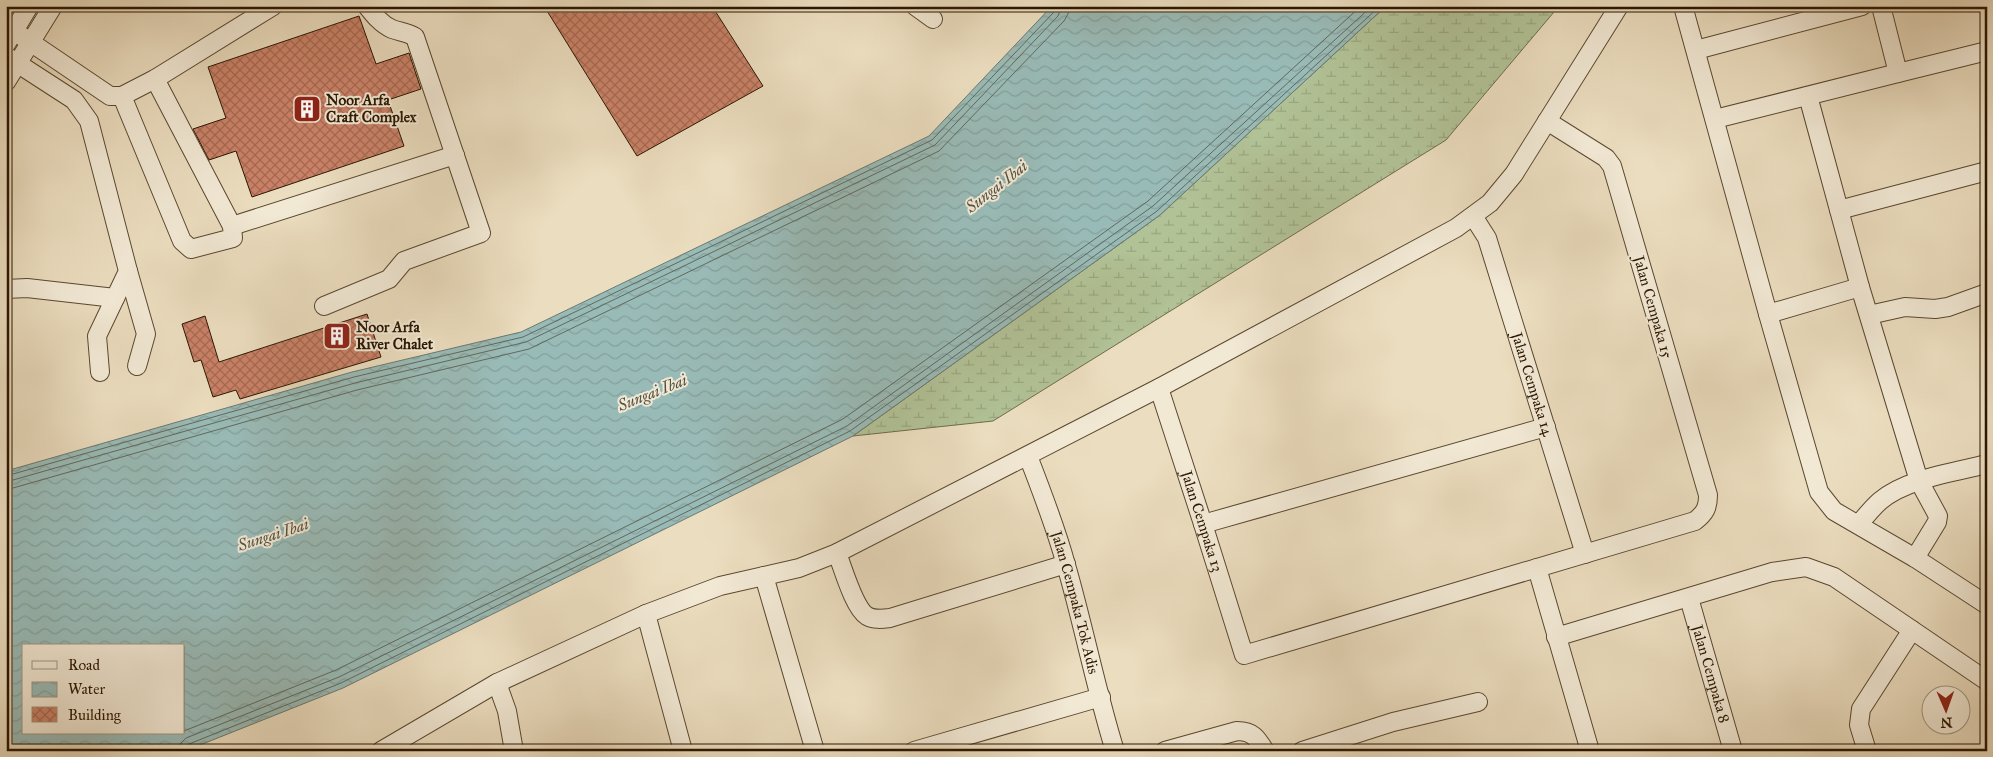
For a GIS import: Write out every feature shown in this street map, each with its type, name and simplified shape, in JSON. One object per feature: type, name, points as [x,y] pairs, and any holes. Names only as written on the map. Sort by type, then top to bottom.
[{"type":"street","points":[[29,6],[10,37],[32,43],[110,96],[122,96],[155,79],[274,6]]},
{"type":"street","points":[[6,82],[12,60],[32,43],[54,6]]},
{"type":"street","points":[[324,306],[389,279],[404,262],[481,233],[415,37],[408,32],[393,30],[386,26],[367,6]]},
{"type":"street","points":[[915,6],[933,19]]},
{"type":"street","points":[[380,751],[497,683],[646,614],[720,586],[792,570],[837,553],[1158,388],[1456,228],[1490,203],[1514,174],[1619,6]]},
{"type":"street","points":[[1683,6],[1819,492],[1834,511],[1915,558],[1987,605]]},
{"type":"street","points":[[1696,50],[1862,6]]},
{"type":"street","points":[[1881,6],[1898,72]]},
{"type":"street","points":[[1715,119],[1987,51]]},
{"type":"street","points":[[12,60],[74,100],[89,121],[146,334],[137,366]]},
{"type":"street","points":[[122,96],[182,241],[191,250],[233,238],[232,226],[155,79]]},
{"type":"street","points":[[1808,96],[1860,286],[1920,481],[1938,516],[1937,522],[1915,558]]},
{"type":"street","name":"Jalan Cempaka 15","points":[[1547,121],[1606,158],[1612,166],[1708,495],[1705,513],[1695,521],[1585,554]]},
{"type":"street","points":[[232,226],[455,155]]},
{"type":"street","points":[[1839,210],[1987,171]]},
{"type":"street","name":"Jalan Cempaka 14","points":[[1474,216],[1487,238],[1585,554]]},
{"type":"street","points":[[100,372],[97,336],[128,271]]},
{"type":"street","points":[[1768,314],[1860,286]]},
{"type":"street","points":[[6,289],[27,288],[115,298]]},
{"type":"street","points":[[1869,315],[1905,307],[1935,309],[1948,307],[1987,293]]},
{"type":"street","name":"Jalan Cempaka 13","points":[[1158,388],[1204,524],[1244,655],[1537,568]]},
{"type":"street","points":[[1204,524],[1546,427]]},
{"type":"street","name":"Jalan Cempaka Tok Adis","points":[[1028,456],[1044,496],[1066,564],[1105,718],[1115,750]]},
{"type":"street","points":[[1859,524],[1879,501],[1888,495],[1920,481],[1987,464]]},
{"type":"street","points":[[837,553],[859,609],[867,617],[878,620],[890,618],[1066,564]]},
{"type":"street","points":[[1585,554],[1537,568],[1590,751]]},
{"type":"street","points":[[1556,637],[1772,572],[1806,567],[1834,577],[1987,681]]},
{"type":"street","points":[[764,576],[815,751]]},
{"type":"street","name":"Jalan Cempaka 8","points":[[1689,598],[1733,751]]},
{"type":"street","points":[[646,614],[683,751]]},
{"type":"street","points":[[1867,751],[1859,725],[1861,709],[1912,630]]},
{"type":"street","points":[[497,683],[506,711],[514,751]]},
{"type":"street","points":[[914,751],[1101,698]]},
{"type":"street","points":[[1302,751],[1393,722],[1478,702]]},
{"type":"street","points":[[1165,751],[1237,731],[1247,731],[1254,734],[1265,751]]},
{"type":"green space","points":[[1386,6],[1559,6],[1446,140],[993,421],[853,436],[1160,215]]},
{"type":"water","name":"Sungai Ibai","points":[[1052,6],[1386,6],[1160,215],[853,436],[343,688],[185,751],[6,751],[6,471],[352,372],[521,332],[929,136]]},
{"type":"building","points":[[544,6],[712,6],[763,86],[637,156]]},
{"type":"building","name":"Noor Arfa Craft Complex","points":[[359,16],[376,64],[409,53],[421,89],[388,100],[404,146],[252,197],[236,151],[209,160],[193,129],[226,118],[208,67]]},
{"type":"building","name":"Noor Arfa River Chalet","points":[[367,314],[381,357],[240,399],[236,390],[213,397],[201,360],[194,362],[182,324],[205,316],[219,362]]},
{"type":"place","name":"Noor Arfa Craft Complex","points":[[307,109]]},
{"type":"place","name":"Noor Arfa River Chalet","points":[[337,336]]}]
